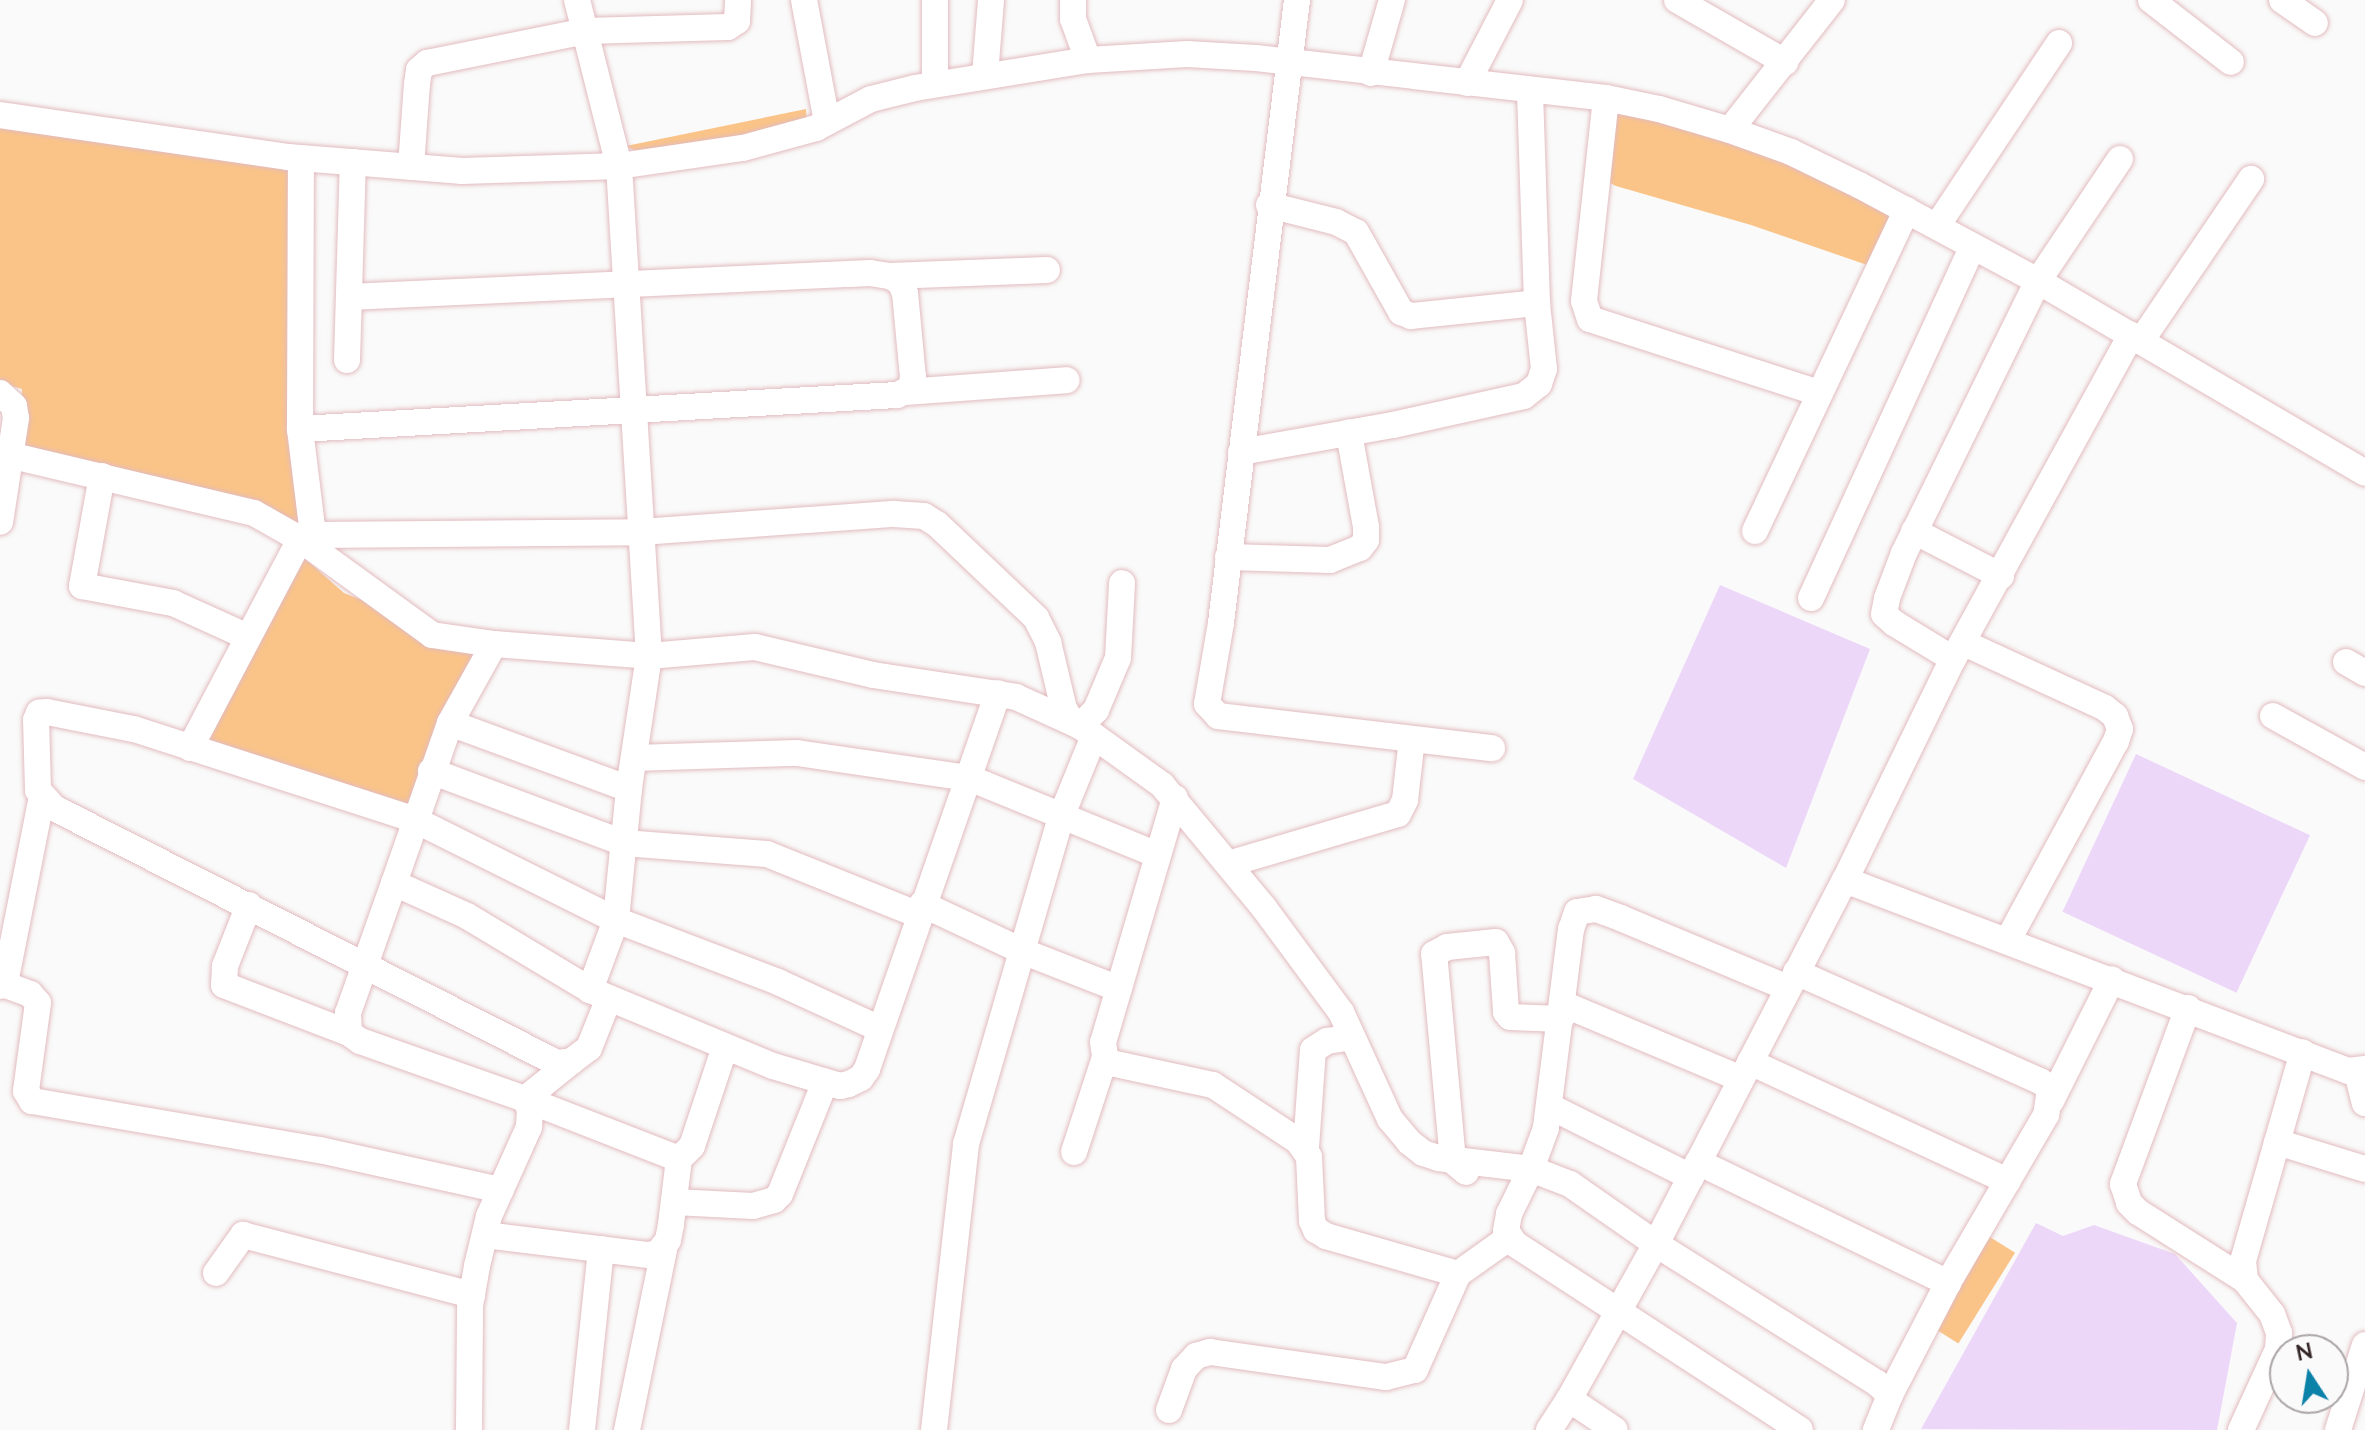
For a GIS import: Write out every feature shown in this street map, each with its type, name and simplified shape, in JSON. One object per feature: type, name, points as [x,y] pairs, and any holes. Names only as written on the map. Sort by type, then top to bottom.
[{"type":"street","points":[[525,1099],[589,1048],[616,920],[629,789],[649,656],[619,166],[577,0]]},
{"type":"street","points":[[411,167],[419,70],[427,63],[585,31],[728,27],[737,21],[738,0]]},
{"type":"street","points":[[804,0],[827,122]]},
{"type":"street","points":[[935,0],[935,84]]},
{"type":"street","points":[[985,75],[991,0]]},
{"type":"street","points":[[1073,0],[1073,19],[1088,60]]},
{"type":"street","points":[[1297,0],[1286,64],[1221,623],[1206,695],[1211,711],[1218,716],[1492,748]]},
{"type":"street","points":[[1371,73],[1392,0]]},
{"type":"street","points":[[1467,83],[1510,0]]},
{"type":"street","points":[[1677,0],[1785,62]]},
{"type":"street","points":[[1730,130],[1832,0]]},
{"type":"street","points":[[2151,0],[2231,62]]},
{"type":"street","points":[[2282,0],[2315,23]]},
{"type":"street","points":[[1937,226],[2059,43]]},
{"type":"street","points":[[0,115],[301,158],[462,171],[619,166],[743,148],[827,122],[871,99],[985,75],[1088,60],[1187,54],[1256,58],[1286,64],[1606,98],[1659,109],[1791,152],[2038,281],[2365,473]]},
{"type":"street","points":[[1241,452],[1349,433],[1531,392],[1539,384],[1544,369],[1537,303],[1530,90]]},
{"type":"street","points":[[1606,98],[1584,301],[1590,319],[1597,325],[1819,393]]},
{"type":"street","points":[[190,748],[248,637],[306,537],[300,429],[301,158]]},
{"type":"street","points":[[2008,940],[2120,729],[2115,716],[2105,708],[1959,651],[1894,623],[1884,614],[1887,598],[1914,531],[2038,281],[2120,159]]},
{"type":"street","points":[[347,360],[353,162]]},
{"type":"street","points":[[1549,1430],[1656,1244],[1845,880],[1959,651],[2001,576],[2136,338],[2251,179]]},
{"type":"street","points":[[1269,205],[1336,222],[1356,232],[1401,312],[1411,316],[1537,303]]},
{"type":"street","points":[[1755,531],[1907,210]]},
{"type":"street","points":[[1811,598],[1973,246]]},
{"type":"street","points":[[349,297],[870,273],[890,276],[1047,270]]},
{"type":"street","points":[[890,276],[900,282],[905,293],[913,377],[911,388],[905,392]]},
{"type":"street","points":[[300,429],[634,411],[1067,380]]},
{"type":"street","points":[[0,393],[14,406],[13,456],[0,522]]},
{"type":"street","points":[[1228,557],[1330,560],[1360,548],[1366,540],[1366,527],[1349,433]]},
{"type":"street","points":[[13,456],[240,508],[306,537],[423,631],[494,644],[649,656],[755,647],[873,675],[1016,697],[1087,731]]},
{"type":"street","points":[[102,476],[82,586],[173,603],[248,637]]},
{"type":"street","points":[[306,537],[641,532],[894,514],[924,516],[1012,592],[1036,618],[1048,642],[1064,709],[1072,722],[1150,775],[1175,798],[1322,985],[1352,1037],[1390,1119],[1423,1153],[1462,1170],[1531,1169],[1588,1194],[1656,1244],[1877,1383],[1890,1395]]},
{"type":"street","points":[[1914,531],[2001,576]]},
{"type":"street","points":[[934,1430],[966,1144],[1087,731],[1118,658],[1122,583]]},
{"type":"street","points":[[349,1033],[348,1013],[431,771],[450,723],[494,644]]},
{"type":"street","points":[[394,883],[467,916],[599,994],[773,1066],[840,1086],[861,1078],[998,693]]},
{"type":"street","points":[[501,1190],[307,1147],[32,1101],[26,1091],[38,1003],[30,994],[2,985],[42,797],[35,762],[34,732],[39,713],[60,713],[134,729],[415,820],[616,920],[778,982],[880,1029]]},
{"type":"street","points":[[2273,716],[2365,767]]},
{"type":"street","points":[[450,723],[629,789]]},
{"type":"street","points":[[1228,864],[1363,827],[1398,814],[1405,800],[1412,739]]},
{"type":"street","points":[[634,758],[797,753],[969,778],[1158,855]]},
{"type":"street","points":[[431,771],[624,843],[767,854],[920,910],[1119,989]]},
{"type":"street","points":[[42,797],[54,808],[557,1063],[572,1061]]},
{"type":"street","points":[[1074,1152],[1105,1057],[1103,1042],[1175,798]]},
{"type":"street","points":[[1845,880],[2303,1052],[2361,1070],[2365,1103]]},
{"type":"street","points":[[249,905],[225,966],[224,985],[349,1033],[360,1041],[525,1099],[679,1159]]},
{"type":"street","points":[[1800,1430],[1510,1237],[1506,1231],[1509,1214],[1531,1169],[1549,1106],[1573,919],[1586,909],[1621,918],[1792,980],[2040,1081],[2050,1088],[2051,1101]]},
{"type":"street","points":[[1462,1170],[1434,954],[1447,947],[1496,942],[1502,953],[1506,1012],[1510,1017],[1562,1012],[1745,1071],[2008,1181]]},
{"type":"street","points":[[1876,1430],[1890,1395],[1948,1283],[2046,1115],[2112,979]]},
{"type":"street","points":[[2188,1008],[2125,1175],[2125,1193],[2138,1212],[2245,1280],[2272,1314],[2279,1333],[2278,1349],[2241,1430]]},
{"type":"street","points":[[1352,1037],[1327,1041],[1313,1050],[1306,1147],[1312,1221],[1318,1238],[1326,1236],[1458,1274]]},
{"type":"street","points":[[627,1430],[674,1202],[679,1159],[692,1146],[725,1047]]},
{"type":"street","points":[[2245,1280],[2243,1261],[2303,1052]]},
{"type":"street","points":[[1105,1057],[1111,1063],[1213,1085],[1306,1147]]},
{"type":"street","points":[[674,1202],[753,1206],[774,1200],[780,1194],[825,1082]]},
{"type":"street","points":[[469,1430],[472,1295],[485,1235],[529,1127],[530,1109],[525,1099]]},
{"type":"street","points":[[1549,1106],[1948,1283]]},
{"type":"street","points":[[2277,1142],[2365,1169]]},
{"type":"street","points":[[216,1273],[243,1235],[472,1295]]},
{"type":"street","points":[[485,1235],[649,1255],[664,1249]]},
{"type":"street","points":[[1169,1410],[1184,1369],[1196,1356],[1210,1352],[1386,1377],[1415,1370],[1458,1274],[1510,1237]]},
{"type":"street","points":[[587,1429],[601,1249]]},
{"type":"street","points":[[2338,1430],[2365,1345]]},
{"type":"street","points":[[1567,1403],[1569,1399],[1615,1430]]},
{"type":"shaded area","points":[[1613,106],[1725,136],[1901,214],[1873,267],[1751,225],[1616,186],[1606,181]]},
{"type":"shaded area","points":[[806,109],[807,124],[644,155],[626,146]]},
{"type":"shaded area","points":[[0,124],[289,164],[300,529],[271,507],[20,450],[22,389],[0,383]]},
{"type":"shaded area","points":[[301,555],[344,593],[480,646],[415,820],[201,751]]},
{"type":"shaded area","points":[[1720,585],[1870,649],[1786,868],[1633,779]]},
{"type":"shaded area","points":[[2136,754],[2310,835],[2236,993],[2062,912]]},
{"type":"shaded area","points":[[2036,1223],[2063,1236],[2094,1225],[2175,1254],[2237,1323],[2217,1430],[1921,1429]]},
{"type":"shaded area","points":[[1982,1232],[2015,1253],[1958,1343],[1925,1323]]}]
